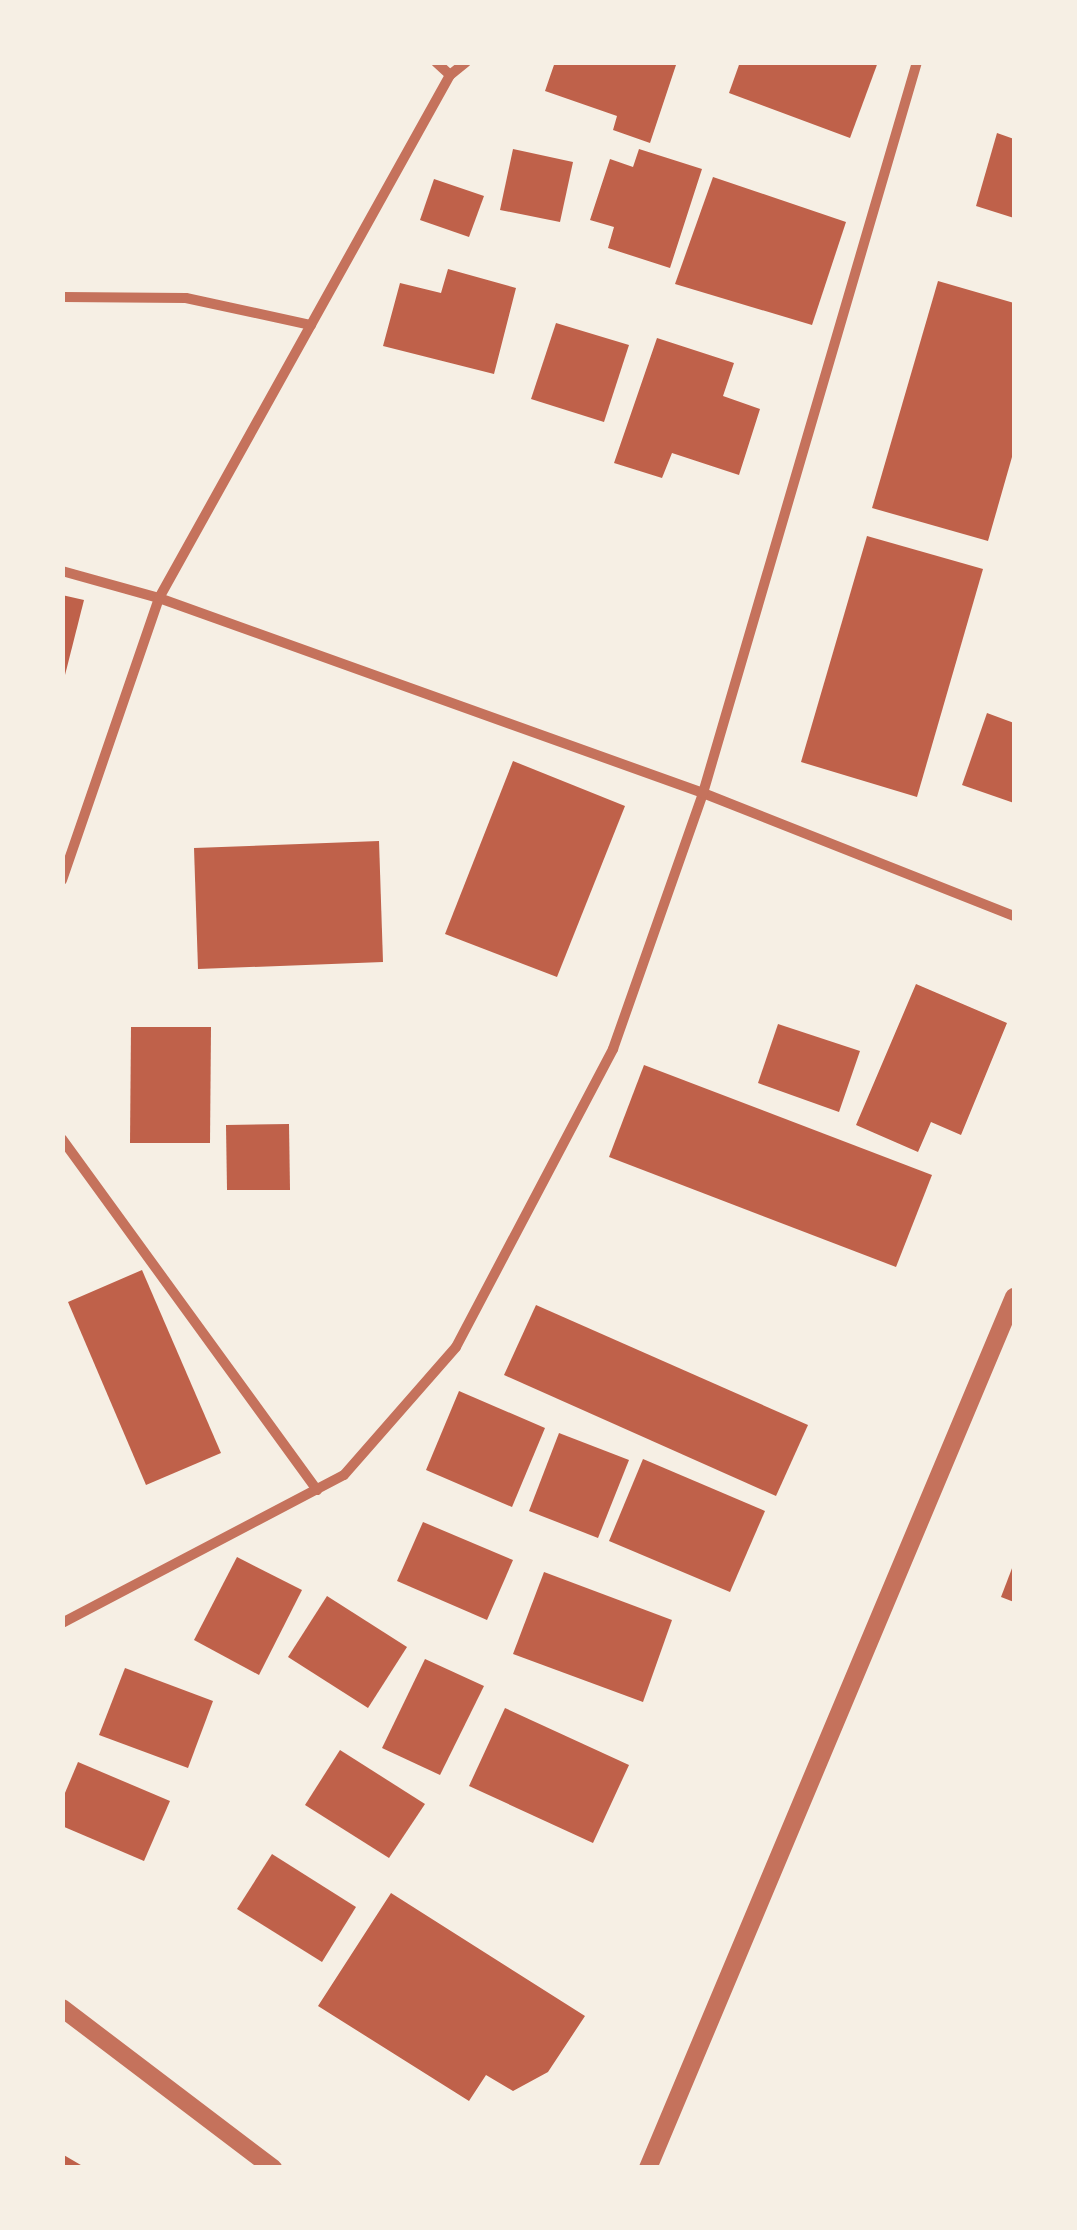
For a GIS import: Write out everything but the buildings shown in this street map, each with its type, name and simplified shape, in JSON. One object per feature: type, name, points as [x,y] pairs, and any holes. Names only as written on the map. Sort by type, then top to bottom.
[{"type":"street","points":[[436,62],[450,75]]},
{"type":"street","points":[[62,880],[159,598],[450,75],[466,62]]},
{"type":"street","points":[[62,1622],[344,1475],[456,1347],[612,1049],[703,793],[916,62]]},
{"type":"street","points":[[62,297],[186,298],[312,325]]},
{"type":"street","points":[[62,571],[159,598],[703,793],[1014,916]]},
{"type":"street","points":[[62,1140],[317,1490]]},
{"type":"street","points":[[648,2168],[1014,1298]]},
{"type":"street","points":[[62,2008],[273,2168]]}]
